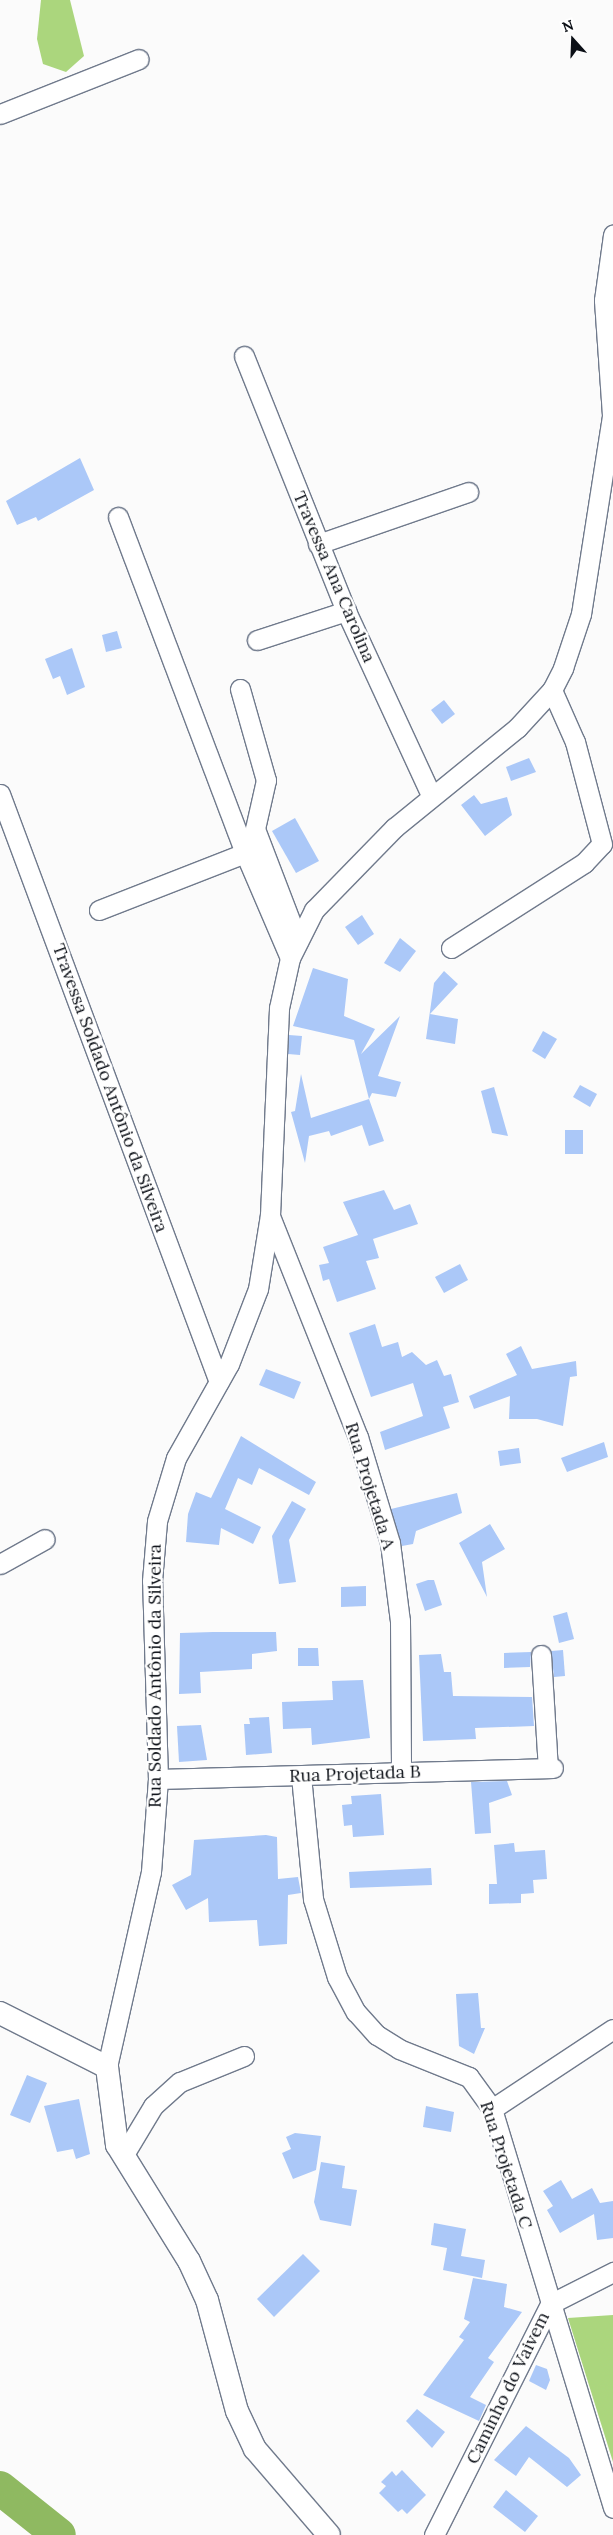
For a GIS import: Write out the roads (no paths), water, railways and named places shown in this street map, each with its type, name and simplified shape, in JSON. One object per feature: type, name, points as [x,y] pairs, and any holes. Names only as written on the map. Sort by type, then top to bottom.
[{"type":"street","points":[[0,114],[37,101],[139,59]]},
{"type":"street","name":"Rua Soldado Antônio da Silveira","points":[[329,2535],[255,2449],[237,2412],[207,2300],[192,2268],[123,2156],[112,2123],[107,2067],[149,1880],[158,1779],[152,1581],[157,1521],[176,1458],[219,1382],[246,1327],[258,1290],[270,1215],[279,1008],[290,958],[314,910],[431,795],[517,728],[552,690],[581,614],[612,415],[604,300],[613,235]]},
{"type":"street","name":"Travessa Ana Carolina","points":[[244,356],[346,612],[431,795]]},
{"type":"street","points":[[318,544],[468,492]]},
{"type":"street","points":[[118,516],[244,853],[290,958]]},
{"type":"street","points":[[257,640],[346,612]]},
{"type":"street","points":[[240,689],[266,780],[255,829],[298,941]]},
{"type":"street","points":[[451,948],[584,863],[602,844],[575,742],[552,690]]},
{"type":"street","name":"Travessa Soldado Antônio da Silveira","points":[[0,794],[219,1382]]},
{"type":"street","points":[[99,910],[244,853]]},
{"type":"street","name":"Rua Projetada A","points":[[270,1215],[358,1437],[390,1544],[400,1621],[401,1772]]},
{"type":"street","points":[[0,1564],[45,1539]]},
{"type":"street","name":"Rua Projetada B","points":[[158,1779],[550,1768],[541,1655]]},
{"type":"street","name":"Rua Projetada C","points":[[301,1776],[313,1899],[337,1977],[356,2012],[377,2035],[399,2050],[469,2077],[492,2109],[613,2508]]},
{"type":"street","points":[[0,2013],[107,2067]]},
{"type":"street","points":[[492,2109],[613,2030]]},
{"type":"street","points":[[123,2156],[154,2106],[180,2082],[244,2056]]},
{"type":"street","name":"Caminho do Vaivem","points":[[434,2535],[550,2304],[613,2272]]},
{"type":"waterway","points":[[0,2488],[59,2535]]}]
